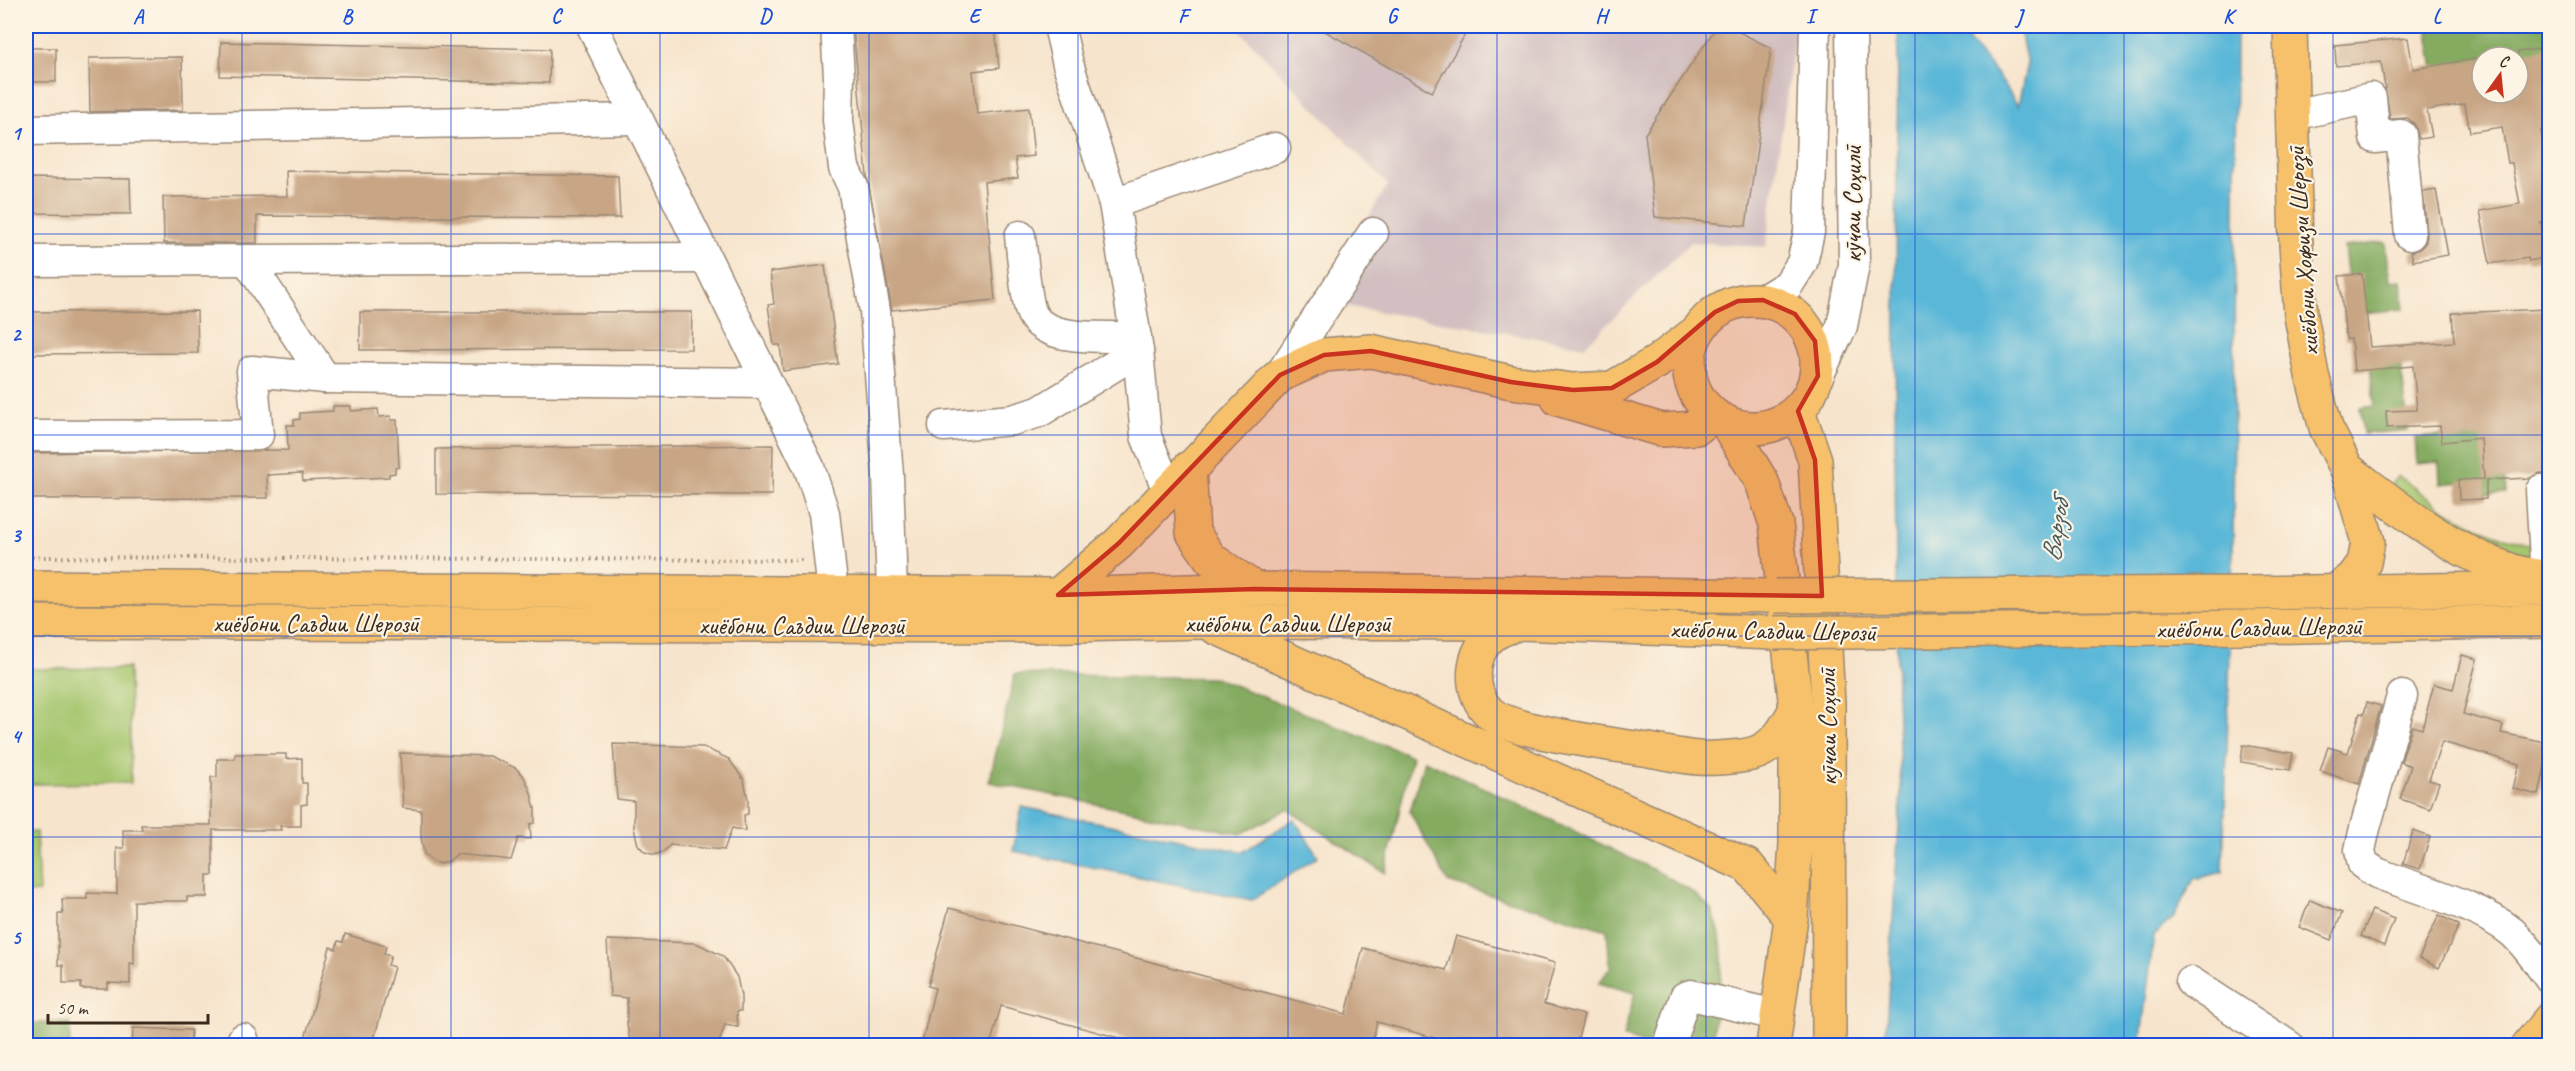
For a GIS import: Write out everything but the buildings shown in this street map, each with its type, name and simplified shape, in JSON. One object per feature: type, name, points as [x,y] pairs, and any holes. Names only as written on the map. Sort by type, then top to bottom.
[{"type":"main road","name":"хиёбони Ҳофизи Шерозӣ","points":[[2290,26],[2296,245],[2301,316],[2312,375],[2326,428],[2347,469]]},
{"type":"main road","points":[[1058,595],[1119,543],[1280,375],[1323,355],[1371,351],[1511,382],[1573,390],[1612,388],[1657,362],[1698,331],[1715,312],[1738,301],[1763,300],[1795,314],[1815,342],[1818,376],[1798,411],[1782,422],[1763,428],[1744,427],[1720,418],[1702,401],[1693,384],[1689,367],[1691,348],[1698,331]]},
{"type":"main road","points":[[1511,382],[1565,402],[1662,430],[1697,428],[1720,418]]},
{"type":"main road","name":"кӯчаи Соҳилӣ","points":[[1798,411],[1815,460],[1827,703],[1829,1046]]},
{"type":"main road","name":"кӯчаи Соҳилӣ","points":[[1720,418],[1762,482],[1776,524],[1796,709],[1796,844],[1791,918],[1774,1030]]},
{"type":"main road","points":[[2347,469],[2412,519],[2447,541],[2515,572],[2549,581]]},
{"type":"main road","points":[[2334,592],[2353,578],[2364,563],[2368,542],[2347,469]]},
{"type":"main road","points":[[1179,480],[1193,533],[1211,559],[1255,589]]},
{"type":"main road","name":"хиёбони Саъдии Шерозӣ","points":[[26,587],[1058,595],[1255,589],[1775,596],[2334,592],[2549,581]]},
{"type":"main road","name":"хиёбони Саъдии Шерозӣ","points":[[26,622],[1020,626],[1205,622],[1519,623],[1774,633],[2550,621]]},
{"type":"main road","points":[[1205,622],[1748,866],[1791,918]]},
{"type":"main road","points":[[1519,623],[1496,633],[1483,648],[1474,671],[1474,690],[1479,702],[1492,716],[1509,724],[1584,740],[1700,758],[1755,753],[1770,746],[1781,735],[1796,709]]},
{"type":"main road","points":[[2528,1046],[2550,1019]]},
{"type":"street","points":[[592,26],[809,467],[824,513],[833,592]]},
{"type":"street","points":[[836,26],[839,77],[838,120],[844,168],[853,187],[875,311],[888,474],[892,592]]},
{"type":"street","points":[[1059,26],[1068,64],[1114,203],[1137,344],[1146,436],[1179,480]]},
{"type":"street","name":"кӯчаи Соҳилӣ","points":[[1763,300],[1788,285],[1802,263],[1809,232],[1815,26]]},
{"type":"street","name":"кӯчаи Соҳилӣ","points":[[1818,376],[1842,326],[1854,265],[1851,26]]},
{"type":"street","points":[[2293,115],[2371,98],[2375,138],[2401,135],[2410,235]]},
{"type":"street","points":[[26,130],[636,119]]},
{"type":"street","points":[[1114,203],[1275,148]]},
{"type":"street","points":[[1280,375],[1373,233]]},
{"type":"street","points":[[1020,236],[1031,313],[1042,327],[1063,334],[1137,344]]},
{"type":"street","points":[[26,261],[705,258]]},
{"type":"street","points":[[247,260],[325,378]]},
{"type":"street","points":[[944,426],[1012,420],[1039,412],[1137,344]]},
{"type":"street","points":[[26,436],[258,435],[252,371],[325,378],[767,383]]},
{"type":"street","points":[[2549,581],[2541,490],[2550,490]]},
{"type":"street","points":[[2402,696],[2365,828],[2360,850],[2363,864],[2377,873],[2491,918],[2512,933],[2550,979]]},
{"type":"street","points":[[2191,982],[2289,1046]]},
{"type":"street","points":[[1669,1046],[1685,997],[1690,995],[1774,1030]]},
{"type":"path","points":[[26,557],[829,560]]},
{"type":"highlighted area","points":[[1763,300],[1795,314],[1815,341],[1818,376],[1798,411],[1815,460],[1822,596],[1255,589],[1058,595],[1119,543],[1280,375],[1324,355],[1371,351],[1511,382],[1573,390],[1612,388],[1657,362],[1715,312],[1738,301]]},
{"type":"shaded area","points":[[1235,26],[1796,26],[1766,247],[1691,242],[1585,346],[1316,301],[1388,185]]},
{"type":"green space","points":[[2427,26],[2549,26],[2549,64],[2547,50],[2530,53],[2530,45],[2470,45],[2470,63],[2434,69]]},
{"type":"green space","points":[[2386,242],[2390,281],[2401,280],[2404,309],[2352,314],[2344,247]]},
{"type":"green space","points":[[2401,362],[2408,430],[2363,434],[2360,408],[2374,406],[2370,365]]},
{"type":"green space","points":[[2501,431],[2506,493],[2475,495],[2473,481],[2440,484],[2439,462],[2417,464],[2415,438]]},
{"type":"green space","points":[[2398,476],[2447,511],[2489,532],[2533,546],[2532,558],[2485,542],[2440,521],[2391,484]]},
{"type":"green space","points":[[129,668],[131,783],[26,784],[26,669]]},
{"type":"green space","points":[[1015,674],[1216,678],[1412,756],[1385,873],[1287,809],[1241,834],[989,782]]},
{"type":"green space","points":[[1424,760],[1651,869],[1681,885],[1705,903],[1712,912],[1718,928],[1722,961],[1712,1045],[1647,1045],[1623,1037],[1635,993],[1599,983],[1610,968],[1607,930],[1448,882],[1410,812]]},
{"type":"green space","points":[[26,832],[36,832],[39,892],[26,893]]},
{"type":"green space","points":[[26,1023],[70,1023],[70,1045],[26,1045]]},
{"type":"water","name":"Варзоб","points":[[1898,26],[1961,26],[1969,41],[1999,77],[2018,106],[2027,64],[2019,26],[2236,26],[2233,555],[2223,872],[2194,879],[2173,918],[2154,935],[2140,1045],[1885,1046],[1901,793],[1897,695],[1895,439]]},
{"type":"water","points":[[1022,807],[1243,852],[1294,819],[1318,856],[1252,900],[1013,851]]}]
